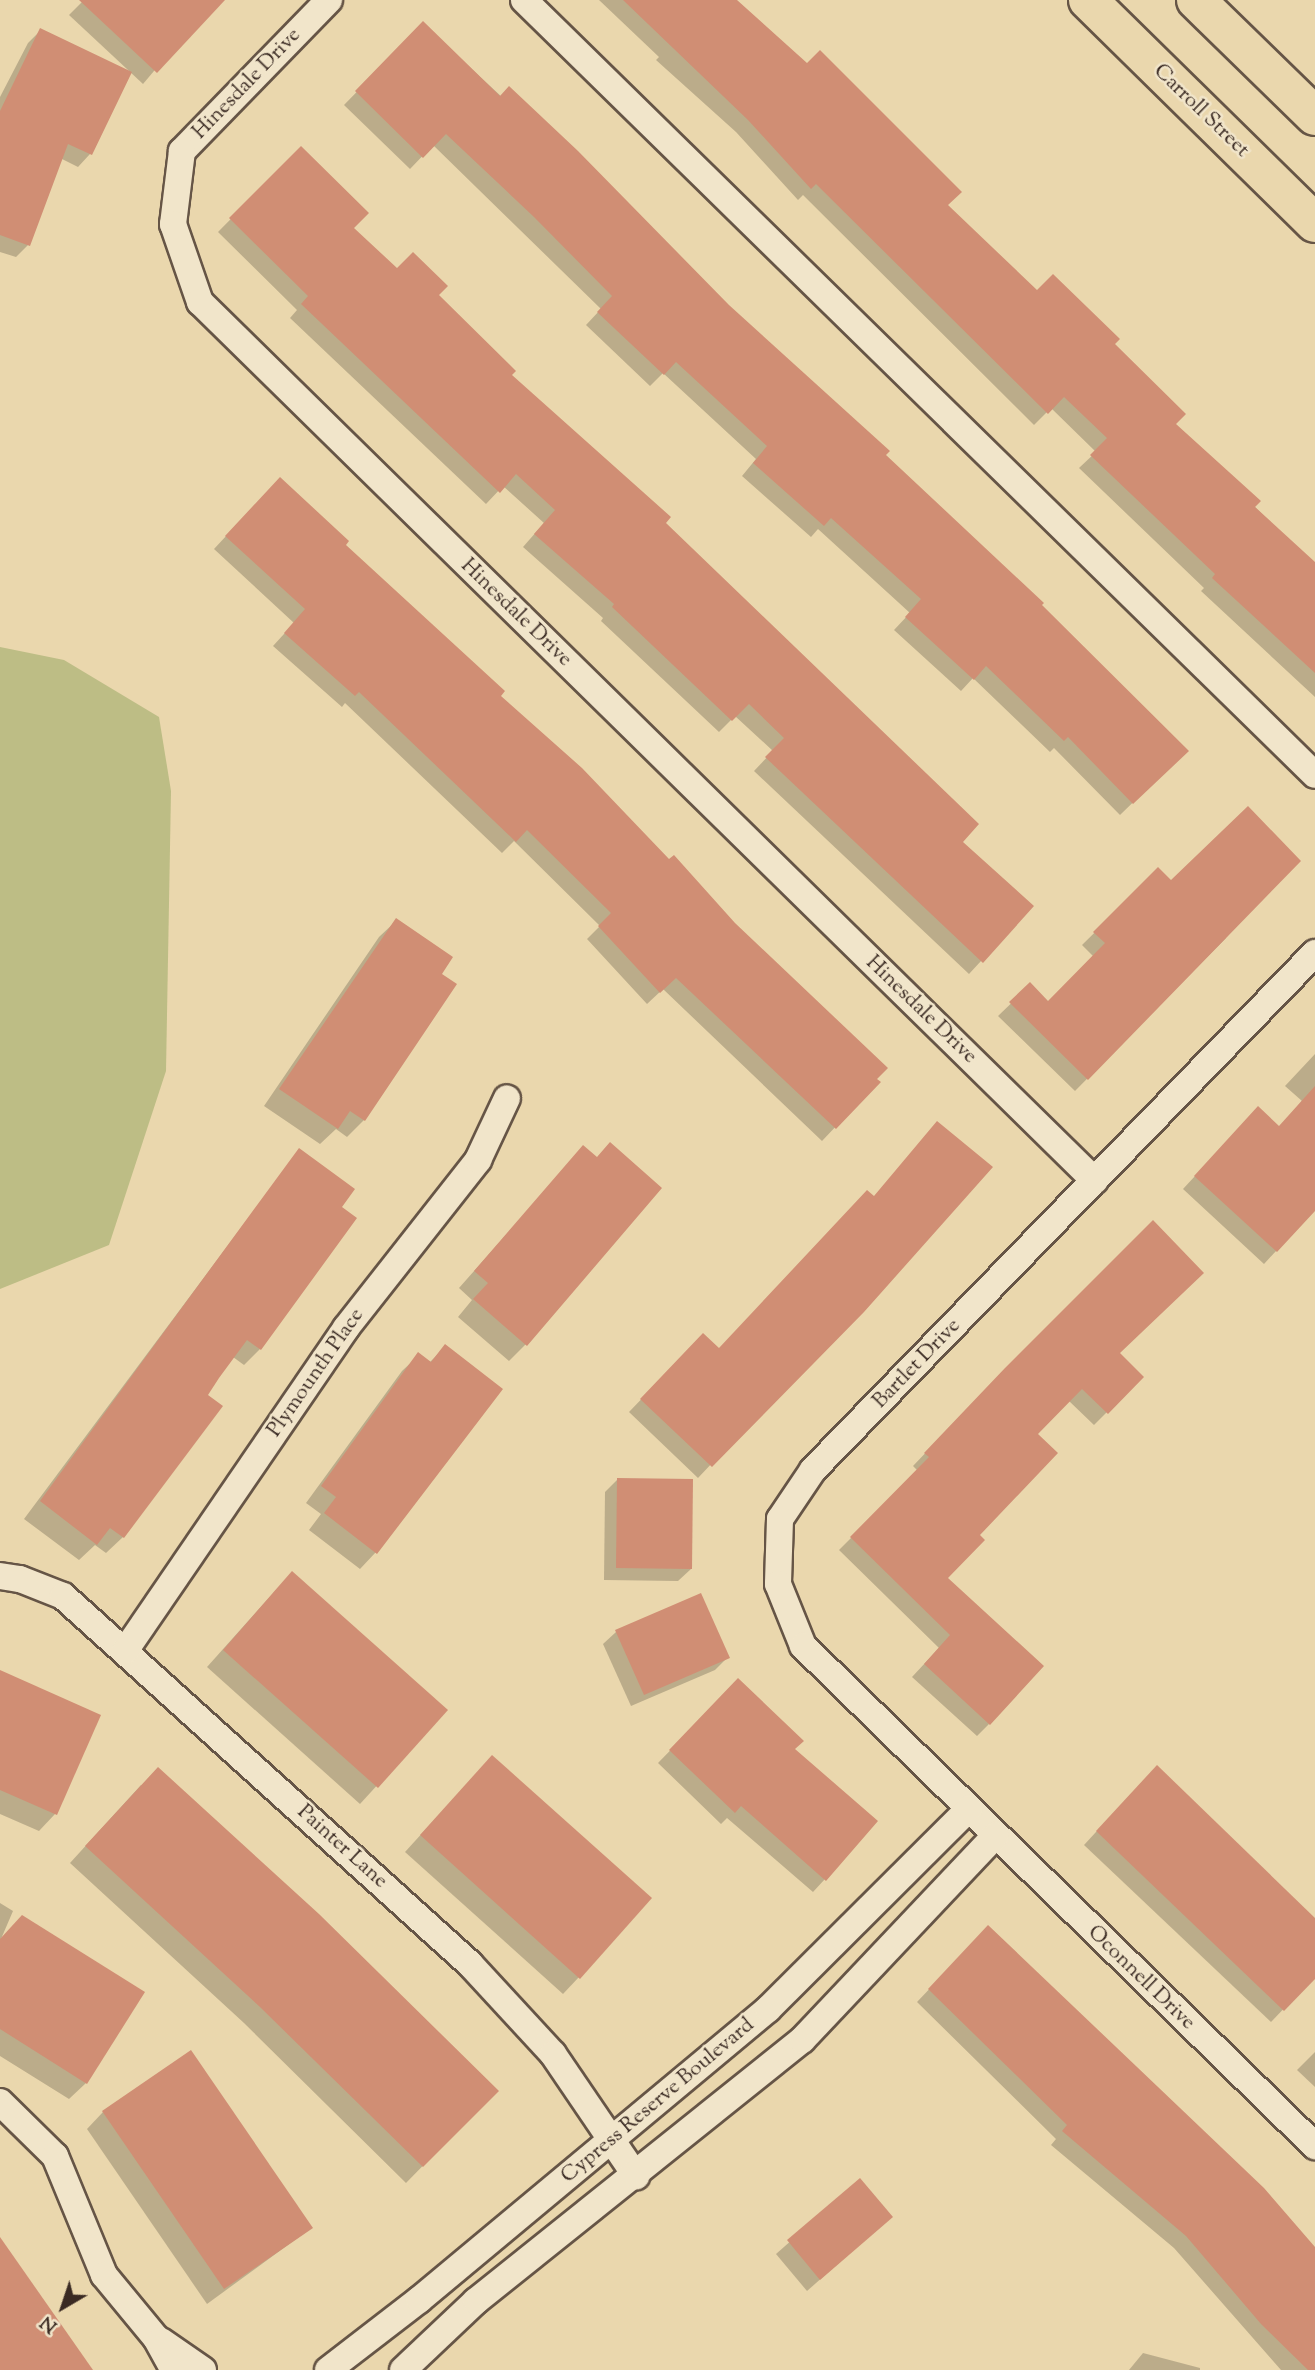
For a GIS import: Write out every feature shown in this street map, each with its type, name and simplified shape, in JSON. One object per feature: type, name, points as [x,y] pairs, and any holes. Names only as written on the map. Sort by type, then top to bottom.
[{"type":"main road","name":"Carroll Street","points":[[1088,0],[1315,223]]},
{"type":"main road","points":[[1196,0],[1315,116]]},
{"type":"street","name":"Hinesdale Drive","points":[[329,0],[182,151],[173,225],[200,302],[1095,1181]]},
{"type":"street","points":[[524,0],[1315,775]]},
{"type":"street","name":"Bartlet Drive","points":[[968,1809],[803,1646],[778,1584],[780,1519],[813,1470],[1315,953]]},
{"type":"street","name":"Plymounth Place","points":[[125,1651],[346,1328],[478,1160],[507,1098]]},
{"type":"street","name":"Painter Lane","points":[[0,1576],[20,1578],[64,1596],[470,1964],[553,2054],[636,2176]]},
{"type":"street","name":"Oconnell Drive","points":[[968,1809],[1315,2147]]},
{"type":"street","name":"Cypress Reserve Boulevard","points":[[328,2370],[613,2140],[768,2008],[968,1809]]},
{"type":"street","name":"Cypress Reserve Boulevard","points":[[403,2370],[476,2301],[636,2176],[802,2040],[995,1836]]},
{"type":"street","points":[[0,2102],[55,2156],[104,2275],[156,2338],[174,2370]]},
{"type":"street","points":[[156,2338],[203,2370]]},
{"type":"green space","points":[[0,647],[64,660],[159,717],[171,791],[166,1071],[109,1245],[0,1289]]},
{"type":"building","points":[[79,0],[225,0],[157,73]]},
{"type":"building","points":[[623,0],[737,0],[807,63],[820,50],[962,192],[948,205],[1037,290],[1053,274],[1120,339],[1115,344],[1186,414],[1176,424],[1261,501],[1255,507],[1315,562],[1315,673],[1212,578],[1215,574],[1090,455],[1107,438],[1064,397],[1048,414],[816,184],[811,189],[748,120]]},
{"type":"building","points":[[423,21],[500,96],[509,86],[578,151],[729,305],[890,451],[886,455],[1044,603],[1042,605],[1189,751],[1133,804],[1068,737],[1064,741],[986,666],[974,680],[905,617],[921,599],[831,518],[824,526],[753,463],[767,446],[676,362],[664,375],[597,312],[612,296],[446,134],[423,158],[355,91]]},
{"type":"building","points":[[40,28],[132,72],[92,155],[68,144],[30,246],[0,235],[0,111]]},
{"type":"building","points":[[301,146],[369,213],[354,228],[397,268],[413,252],[448,286],[439,295],[516,371],[512,375],[671,517],[666,523],[979,824],[963,842],[1034,906],[983,963],[765,757],[784,738],[749,704],[732,721],[612,607],[614,604],[534,534],[555,510],[516,474],[500,493],[301,304],[308,296],[229,218]]},
{"type":"building","points":[[280,477],[349,541],[346,545],[505,691],[501,696],[582,768],[669,859],[674,855],[735,923],[888,1068],[877,1079],[881,1082],[836,1129],[676,978],[660,993],[598,926],[611,913],[527,830],[516,842],[359,692],[355,696],[284,633],[305,609],[225,536]]},
{"type":"building","points":[[1248,806],[1301,861],[1088,1080],[1009,1002],[1030,982],[1048,1001],[1105,943],[1093,932],[1158,867],[1171,880]]},
{"type":"building","points":[[396,918],[453,957],[442,974],[457,984],[365,1121],[350,1111],[338,1129],[279,1089]]},
{"type":"building","points":[[1315,1086],[1315,1211],[1277,1252],[1194,1176],[1258,1106],[1279,1126]]},
{"type":"building","points":[[937,1121],[993,1167],[864,1312],[712,1467],[640,1399],[703,1333],[719,1348],[867,1190],[874,1196]]},
{"type":"building","points":[[610,1142],[662,1188],[527,1346],[473,1299],[488,1283],[474,1271],[583,1145],[597,1157]]},
{"type":"building","points":[[299,1148],[355,1189],[342,1207],[357,1218],[261,1350],[247,1340],[219,1378],[208,1395],[223,1406],[124,1538],[110,1528],[97,1545],[40,1501]]},
{"type":"building","points":[[1153,1220],[1204,1273],[1120,1353],[1144,1377],[1108,1414],[1082,1389],[1038,1434],[1058,1453],[980,1535],[985,1540],[948,1578],[1044,1666],[990,1725],[924,1664],[950,1635],[850,1537],[929,1457],[924,1453],[1005,1368]]},
{"type":"building","points":[[445,1344],[503,1389],[377,1554],[324,1513],[336,1497],[321,1486],[418,1352],[431,1362]]},
{"type":"building","points":[[617,1478],[693,1479],[692,1569],[616,1568]]},
{"type":"building","points":[[292,1571],[448,1710],[378,1788],[223,1650]]},
{"type":"building","points":[[701,1593],[730,1658],[644,1695],[615,1630]]},
{"type":"building","points":[[0,1670],[101,1715],[57,1815],[0,1790]]},
{"type":"building","points":[[738,1678],[804,1741],[795,1749],[878,1821],[826,1881],[741,1806],[735,1813],[669,1750]]},
{"type":"building","points":[[492,1755],[652,1898],[580,1979],[420,1835]]},
{"type":"building","points":[[1157,1765],[1315,1918],[1315,1979],[1284,2011],[1096,1831]]},
{"type":"building","points":[[158,1767],[319,1914],[499,2091],[423,2167],[260,2007],[85,1846]]},
{"type":"building","points":[[22,1915],[145,1992],[87,2084],[0,2029],[0,1939]]},
{"type":"building","points":[[988,1925],[1264,2188],[1315,2247],[1315,2370],[1308,2370],[1261,2324],[1186,2236],[1062,2131],[1067,2125],[928,1989]]},
{"type":"building","points":[[191,2050],[313,2228],[224,2289],[102,2111]]},
{"type":"building","points":[[860,2178],[893,2217],[820,2280],[787,2240]]},
{"type":"building","points":[[0,2237],[93,2370],[0,2370]]}]
